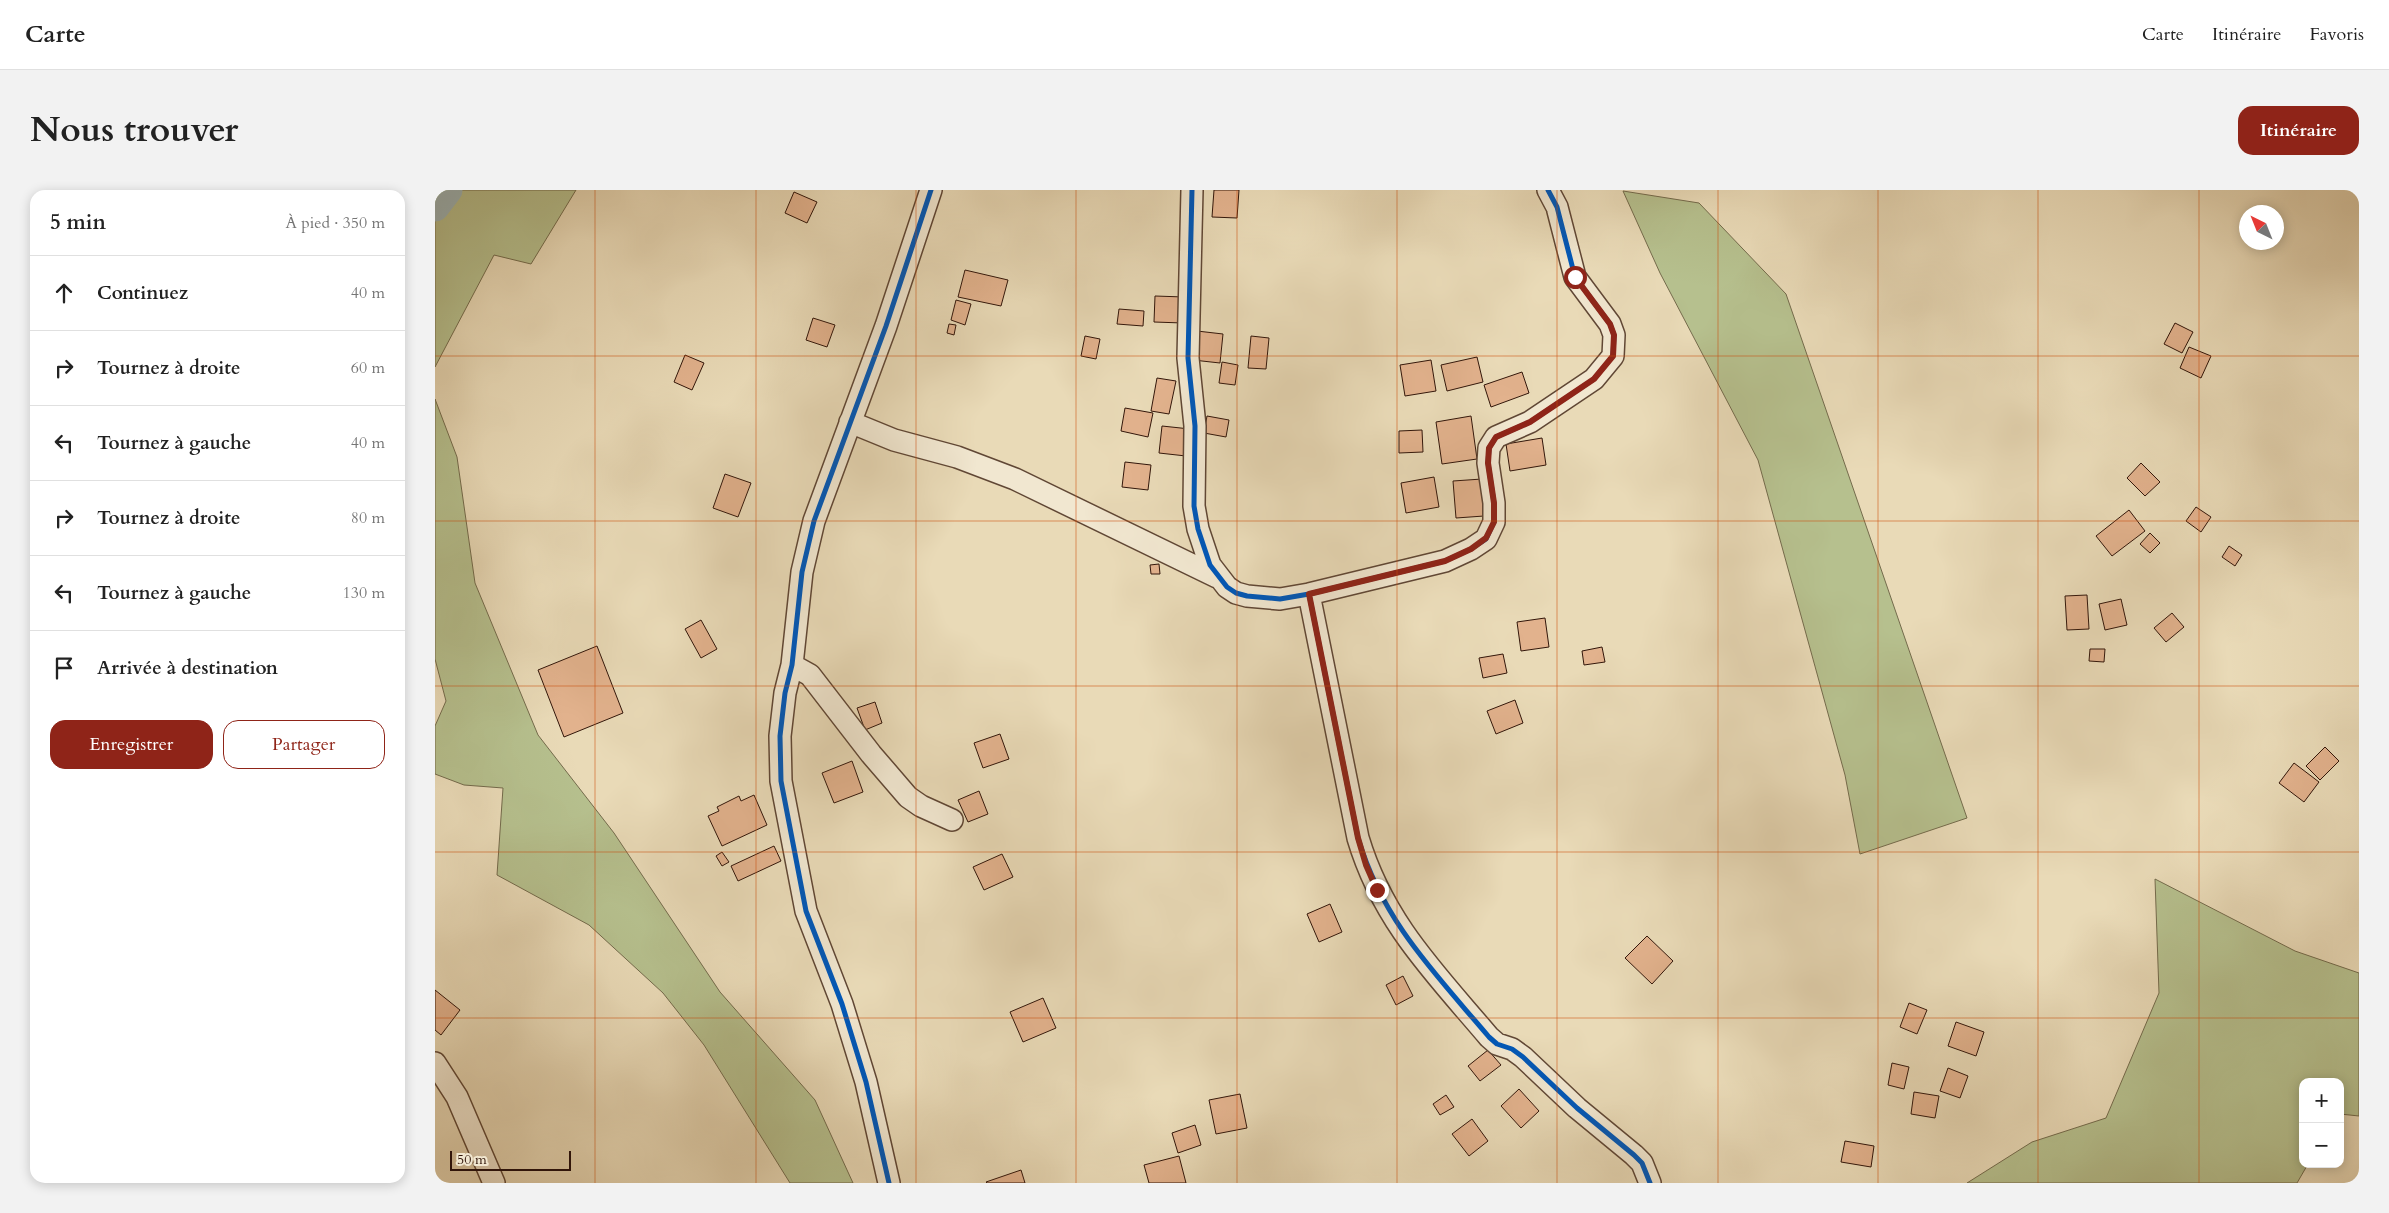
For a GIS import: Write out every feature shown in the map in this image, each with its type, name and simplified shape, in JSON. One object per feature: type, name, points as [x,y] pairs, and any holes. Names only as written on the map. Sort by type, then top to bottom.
[{"type":"street","points":[[889,1183],[866,1082],[842,1004],[806,911],[781,781],[780,736],[785,693],[792,665],[802,572],[814,521],[886,326],[931,190]]},
{"type":"street","points":[[1192,190],[1189,358],[1195,426],[1194,506],[1205,552],[1217,577]]},
{"type":"street","points":[[850,422],[894,440],[957,457],[1015,479],[1217,577],[1231,590],[1247,596],[1280,599],[1309,594],[1445,561],[1471,549],[1486,538],[1494,522],[1494,503],[1488,463],[1489,448],[1496,437],[1530,422],[1586,384],[1605,368],[1613,356],[1615,346],[1612,329],[1575,277],[1557,207],[1548,190]]},
{"type":"street","points":[[1309,594],[1358,838],[1366,865],[1393,919],[1413,948],[1489,1037],[1497,1044],[1512,1048],[1577,1108],[1634,1155],[1642,1163],[1650,1183]]},
{"type":"street","points":[[792,665],[810,675],[871,754],[908,797],[921,806],[952,820]]},
{"type":"street","points":[[435,1063],[457,1097],[494,1183]]},
{"type":"green space","points":[[435,190],[576,190],[531,264],[494,255],[435,367]]},
{"type":"green space","points":[[1623,191],[1699,203],[1786,294],[1967,818],[1860,854],[1845,775],[1758,460],[1660,273]]},
{"type":"green space","points":[[435,399],[457,457],[475,583],[538,735],[614,833],[720,992],[815,1100],[853,1183],[790,1183],[704,1045],[663,993],[589,925],[497,875],[503,788],[464,785],[435,774],[435,726],[446,701],[435,659]]},
{"type":"green space","points":[[2155,879],[2295,951],[2359,973],[2359,1116],[2344,1114],[2344,1078],[2299,1078],[2299,1168],[2306,1168],[2297,1183],[1967,1183],[2032,1142],[2106,1118],[2159,993]]},
{"type":"building","points":[[1214,190],[1239,190],[1237,218],[1212,217]]},
{"type":"building","points":[[794,192],[817,202],[807,223],[785,213]]},
{"type":"building","points":[[965,270],[1008,280],[1001,306],[958,297]]},
{"type":"building","points":[[1155,296],[1184,297],[1183,323],[1154,322]]},
{"type":"building","points":[[956,300],[971,304],[965,325],[951,320]]},
{"type":"building","points":[[1119,309],[1144,311],[1143,326],[1117,324]]},
{"type":"building","points":[[813,318],[835,325],[827,347],[806,340]]},
{"type":"building","points":[[2175,323],[2193,332],[2182,353],[2164,344]]},
{"type":"building","points":[[949,324],[956,325],[954,335],[947,333]]},
{"type":"building","points":[[1197,331],[1223,334],[1220,363],[1193,360]]},
{"type":"building","points":[[1085,336],[1100,339],[1096,359],[1081,356]]},
{"type":"building","points":[[1251,336],[1269,338],[1266,369],[1248,368]]},
{"type":"building","points":[[2189,347],[2211,356],[2201,378],[2180,368]]},
{"type":"building","points":[[685,355],[704,363],[692,390],[674,382]]},
{"type":"building","points":[[1477,357],[1483,382],[1447,391],[1441,365]]},
{"type":"building","points":[[1431,360],[1436,391],[1405,396],[1400,365]]},
{"type":"building","points":[[1222,362],[1238,365],[1235,385],[1219,383]]},
{"type":"building","points":[[1522,372],[1529,393],[1491,407],[1484,385]]},
{"type":"building","points":[[1157,378],[1176,381],[1169,414],[1151,411]]},
{"type":"building","points":[[1125,408],[1153,413],[1148,437],[1121,431]]},
{"type":"building","points":[[1207,416],[1229,420],[1226,437],[1204,433]]},
{"type":"building","points":[[1471,416],[1477,459],[1442,464],[1436,422]]},
{"type":"building","points":[[1162,426],[1190,429],[1186,456],[1159,453]]},
{"type":"building","points":[[1422,430],[1423,452],[1399,453],[1399,431]]},
{"type":"building","points":[[1542,438],[1546,465],[1510,471],[1506,444]]},
{"type":"building","points":[[1125,462],[1151,465],[1148,490],[1122,487]]},
{"type":"building","points":[[2141,463],[2160,482],[2145,496],[2127,478]]},
{"type":"building","points":[[725,474],[751,483],[738,517],[713,508]]},
{"type":"building","points":[[1434,477],[1439,507],[1406,513],[1401,483]]},
{"type":"building","points":[[1482,479],[1484,516],[1456,518],[1453,481]]},
{"type":"building","points":[[2196,507],[2211,517],[2201,532],[2186,521]]},
{"type":"building","points":[[2129,510],[2145,531],[2112,556],[2096,536]]},
{"type":"building","points":[[2150,533],[2160,543],[2150,553],[2140,544]]},
{"type":"building","points":[[2229,546],[2242,555],[2235,566],[2222,557]]},
{"type":"building","points":[[1159,564],[1160,574],[1151,574],[1150,565]]},
{"type":"building","points":[[2087,595],[2089,629],[2067,630],[2065,596]]},
{"type":"building","points":[[2121,599],[2127,625],[2105,630],[2099,604]]},
{"type":"building","points":[[2172,613],[2184,627],[2166,642],[2154,628]]},
{"type":"building","points":[[1545,618],[1549,647],[1521,651],[1517,622]]},
{"type":"building","points":[[701,620],[717,649],[701,658],[685,629]]},
{"type":"building","points":[[597,646],[623,713],[564,737],[538,670]]},
{"type":"building","points":[[1602,647],[1605,662],[1584,665],[1582,651]]},
{"type":"building","points":[[2090,649],[2105,649],[2104,662],[2089,661]]},
{"type":"building","points":[[1503,654],[1507,673],[1483,678],[1479,658]]},
{"type":"building","points":[[1515,700],[1523,723],[1496,734],[1487,711]]},
{"type":"building","points":[[875,702],[882,723],[865,730],[857,708]]},
{"type":"building","points":[[1000,734],[1009,759],[983,768],[974,743]]},
{"type":"building","points":[[2325,747],[2339,761],[2320,780],[2306,766]]},
{"type":"building","points":[[852,761],[863,792],[834,803],[822,773]]},
{"type":"building","points":[[2294,763],[2319,782],[2304,802],[2279,783]]},
{"type":"building","points":[[979,791],[988,814],[968,822],[958,800]]},
{"type":"building","points":[[754,795],[767,825],[722,846],[708,816],[719,811],[717,807],[739,796],[741,801]]},
{"type":"building","points":[[774,846],[781,861],[738,881],[731,866]]},
{"type":"building","points":[[722,852],[729,862],[722,866],[716,856]]},
{"type":"building","points":[[1002,854],[1013,877],[984,890],[973,867]]},
{"type":"building","points":[[1330,904],[1342,932],[1319,942],[1307,914]]},
{"type":"building","points":[[1647,936],[1673,961],[1652,984],[1625,958]]},
{"type":"building","points":[[1403,976],[1413,996],[1396,1005],[1386,985]]},
{"type":"building","points":[[435,990],[460,1010],[441,1035],[435,1030]]},
{"type":"building","points":[[1043,998],[1056,1028],[1023,1042],[1010,1012]]},
{"type":"building","points":[[1909,1003],[1927,1010],[1917,1034],[1900,1027]]},
{"type":"building","points":[[1956,1022],[1984,1032],[1976,1056],[1948,1046]]},
{"type":"building","points":[[1488,1050],[1501,1065],[1480,1081],[1468,1066]]},
{"type":"building","points":[[1892,1063],[1909,1067],[1904,1089],[1888,1085]]},
{"type":"building","points":[[1948,1068],[1968,1076],[1960,1098],[1940,1091]]},
{"type":"building","points":[[1519,1089],[1539,1111],[1521,1128],[1501,1106]]},
{"type":"building","points":[[1914,1092],[1939,1096],[1935,1118],[1911,1114]]},
{"type":"building","points":[[1240,1094],[1247,1128],[1216,1134],[1209,1100]]},
{"type":"building","points":[[1446,1095],[1454,1107],[1440,1115],[1433,1104]]},
{"type":"building","points":[[1472,1119],[1488,1141],[1469,1156],[1452,1134]]},
{"type":"building","points":[[1195,1125],[1201,1145],[1178,1153],[1172,1133]]},
{"type":"building","points":[[1845,1141],[1874,1146],[1871,1167],[1841,1162]]},
{"type":"building","points":[[1179,1156],[1186,1183],[1149,1183],[1144,1165]]},
{"type":"building","points":[[1021,1170],[1025,1183],[986,1182]]},
{"type":"waterway","points":[[435,207],[448,190]]},
{"type":"cycle path","points":[[889,1183],[866,1082],[842,1004],[806,911],[781,781],[780,736],[785,693],[792,665],[802,572],[814,521],[886,326],[931,190]]},
{"type":"cycle path","points":[[1192,190],[1188,358],[1195,426],[1194,506],[1198,529],[1210,565],[1227,587],[1236,593],[1247,596],[1280,599],[1309,594],[1445,561],[1471,549],[1486,539],[1494,522],[1494,503],[1488,463],[1489,448],[1496,437],[1530,422],[1594,379],[1613,356],[1614,335],[1610,324],[1575,277],[1557,207],[1548,190]]},
{"type":"cycle path","points":[[1309,594],[1358,838],[1381,896],[1396,921],[1430,968],[1489,1037],[1497,1044],[1512,1049],[1523,1057],[1577,1108],[1634,1155],[1642,1163],[1650,1183]]},
{"type":"route","points":[[1377,890],[1366,865],[1358,838],[1309,594],[1445,561],[1471,549],[1486,538],[1494,522],[1494,503],[1488,463],[1489,448],[1496,437],[1530,422],[1594,379],[1613,356],[1615,346],[1614,335],[1610,324],[1586,295],[1575,277]]}]
